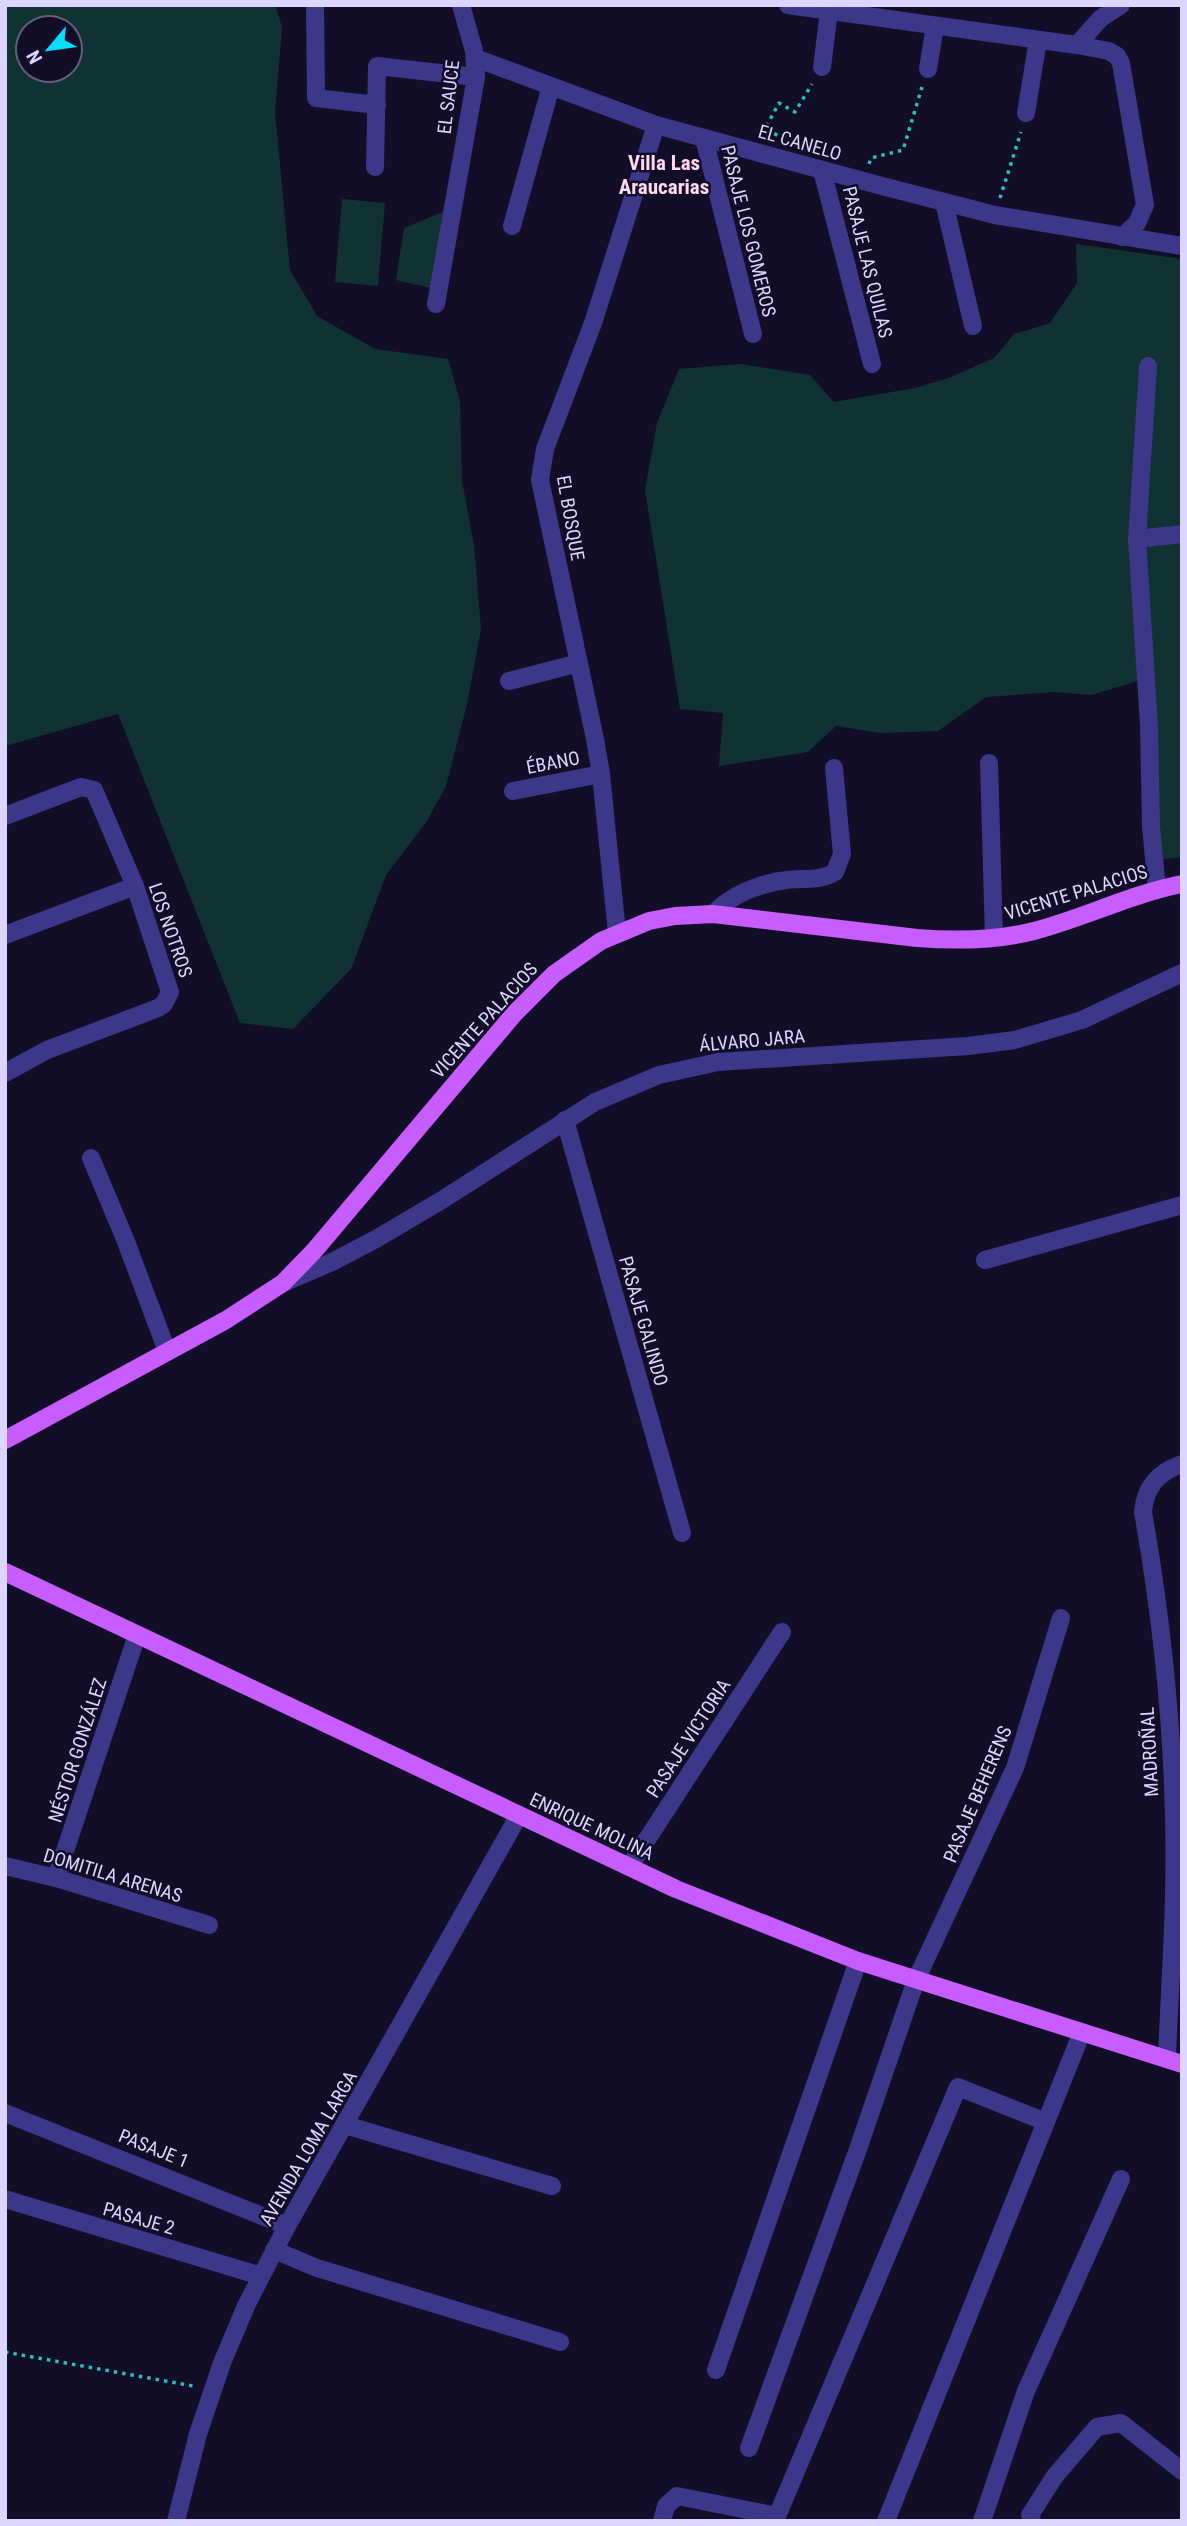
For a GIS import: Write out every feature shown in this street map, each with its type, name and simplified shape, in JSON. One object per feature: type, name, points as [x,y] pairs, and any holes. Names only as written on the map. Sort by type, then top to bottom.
[{"type":"main road","name":"VICENTE PALACIOS","points":[[5,1440],[250,1306],[283,1283],[314,1251],[456,1081],[532,995],[579,955],[617,933],[649,921],[675,916],[713,914],[947,940],[994,938],[1053,925],[1157,889],[1182,884]]},
{"type":"main road","name":"ENRIQUE MOLINA","points":[[5,1572],[676,1889],[858,1961],[1174,2061]]},
{"type":"street","points":[[315,5],[316,98],[377,105]]},
{"type":"street","name":"EL SAUCE","points":[[436,304],[475,77],[475,58],[461,5]]},
{"type":"street","points":[[788,5],[1077,45],[1109,51],[1117,56],[1121,63],[1145,205],[1137,223],[1122,237]]},
{"type":"street","points":[[1077,45],[1100,19],[1121,5]]},
{"type":"street","points":[[822,67],[829,11]]},
{"type":"street","points":[[928,69],[935,26]]},
{"type":"street","points":[[1026,113],[1038,40]]},
{"type":"street","name":"EL CANELO","points":[[475,58],[656,125],[881,186],[995,215],[1182,246]]},
{"type":"street","points":[[375,167],[377,66],[475,77]]},
{"type":"street","points":[[512,226],[551,86]]},
{"type":"street","name":"EL BOSQUE","points":[[617,933],[601,774],[541,493],[541,465],[593,323],[656,125]]},
{"type":"street","name":"PASAJE LOS GOMEROS","points":[[704,138],[754,334]]},
{"type":"street","name":"PASAJE LAS QUILAS","points":[[822,170],[872,364]]},
{"type":"street","points":[[944,202],[973,326]]},
{"type":"street","points":[[1147,366],[1137,539],[1149,725],[1151,827],[1157,889]]},
{"type":"street","points":[[1137,539],[1182,534]]},
{"type":"street","points":[[509,681],[579,663]]},
{"type":"street","points":[[989,763],[994,938]]},
{"type":"street","points":[[713,914],[734,897],[747,891],[786,880],[821,878],[835,872],[842,854],[834,768]]},
{"type":"street","name":"ÉBANO","points":[[513,791],[601,774]]},
{"type":"street","name":"LOS NOTROS","points":[[5,816],[81,787],[90,788],[97,795],[135,886],[169,985],[168,999],[158,1008],[47,1050],[5,1073]]},
{"type":"street","points":[[5,935],[135,886]]},
{"type":"street","name":"ÁLVARO JARA","points":[[283,1283],[332,1262],[376,1238],[442,1200],[565,1120],[626,1087],[688,1067],[718,1062],[968,1046],[1015,1040],[1082,1020],[1181,975]]},
{"type":"street","name":"PASAJE GALINDO","points":[[565,1120],[682,1533]]},
{"type":"street","points":[[90,1157],[125,1239],[167,1352]]},
{"type":"street","points":[[985,1260],[1182,1205]]},
{"type":"street","name":"MADROÑAL","points":[[1174,2061],[1172,1768],[1160,1632],[1143,1512],[1147,1491],[1152,1483],[1165,1471],[1182,1464]]},
{"type":"street","name":"PASAJE BEHERENS","points":[[749,2448],[858,2152],[916,1980],[1015,1768],[1061,1618]]},
{"type":"street","name":"PASAJE VICTORIA","points":[[629,1867],[782,1632]]},
{"type":"street","name":"NÉSTOR GONZÁLEZ","points":[[56,1878],[137,1635]]},
{"type":"street","name":"AVENIDA LOMA LARGA","points":[[176,2521],[212,2390],[232,2337],[261,2276],[519,1815]]},
{"type":"street","name":"DOMITILA ARENAS","points":[[5,1866],[56,1878],[209,1926]]},
{"type":"street","points":[[716,2370],[858,1961]]},
{"type":"street","points":[[886,2521],[1082,2032]]},
{"type":"street","points":[[663,2521],[666,2505],[677,2496],[776,2518],[958,2087],[1046,2122]]},
{"type":"street","name":"PASAJE 1","points":[[5,2113],[287,2226]]},
{"type":"street","points":[[345,2124],[552,2186]]},
{"type":"street","points":[[982,2521],[1026,2391],[1121,2179]]},
{"type":"street","name":"PASAJE 2","points":[[5,2199],[261,2276]]},
{"type":"street","points":[[274,2250],[330,2272],[560,2342]]},
{"type":"street","points":[[1032,2521],[1030,2515],[1055,2476],[1097,2427],[1121,2423],[1182,2471]]},
{"type":"path","points":[[777,157],[785,138],[765,129],[779,103],[794,112],[822,67]]},
{"type":"path","points":[[881,186],[886,171],[869,164],[871,158],[903,149],[928,69]]},
{"type":"path","points":[[995,215],[1026,113]]},
{"type":"path","points":[[5,2352],[212,2390]]},
{"type":"green space","points":[[5,5],[275,5],[282,27],[275,112],[290,270],[317,316],[375,349],[448,359],[460,401],[462,481],[474,545],[481,629],[467,704],[446,786],[427,821],[386,875],[351,969],[293,1029],[240,1023],[118,714],[5,746]]},
{"type":"green space","points":[[342,199],[385,203],[378,286],[335,282]]},
{"type":"green space","points":[[443,212],[431,288],[396,280],[404,228]]},
{"type":"green space","points":[[1076,244],[1182,259],[1182,857],[1157,860],[1141,680],[1091,695],[1054,692],[986,697],[938,731],[880,733],[836,726],[808,752],[719,766],[723,713],[680,709],[645,490],[657,423],[679,369],[741,364],[810,375],[834,402],[915,388],[949,378],[994,358],[1014,334],[1050,323],[1077,283]]},
{"type":"district","name":"Villa Las Araucarias","points":[[664,175]]}]
